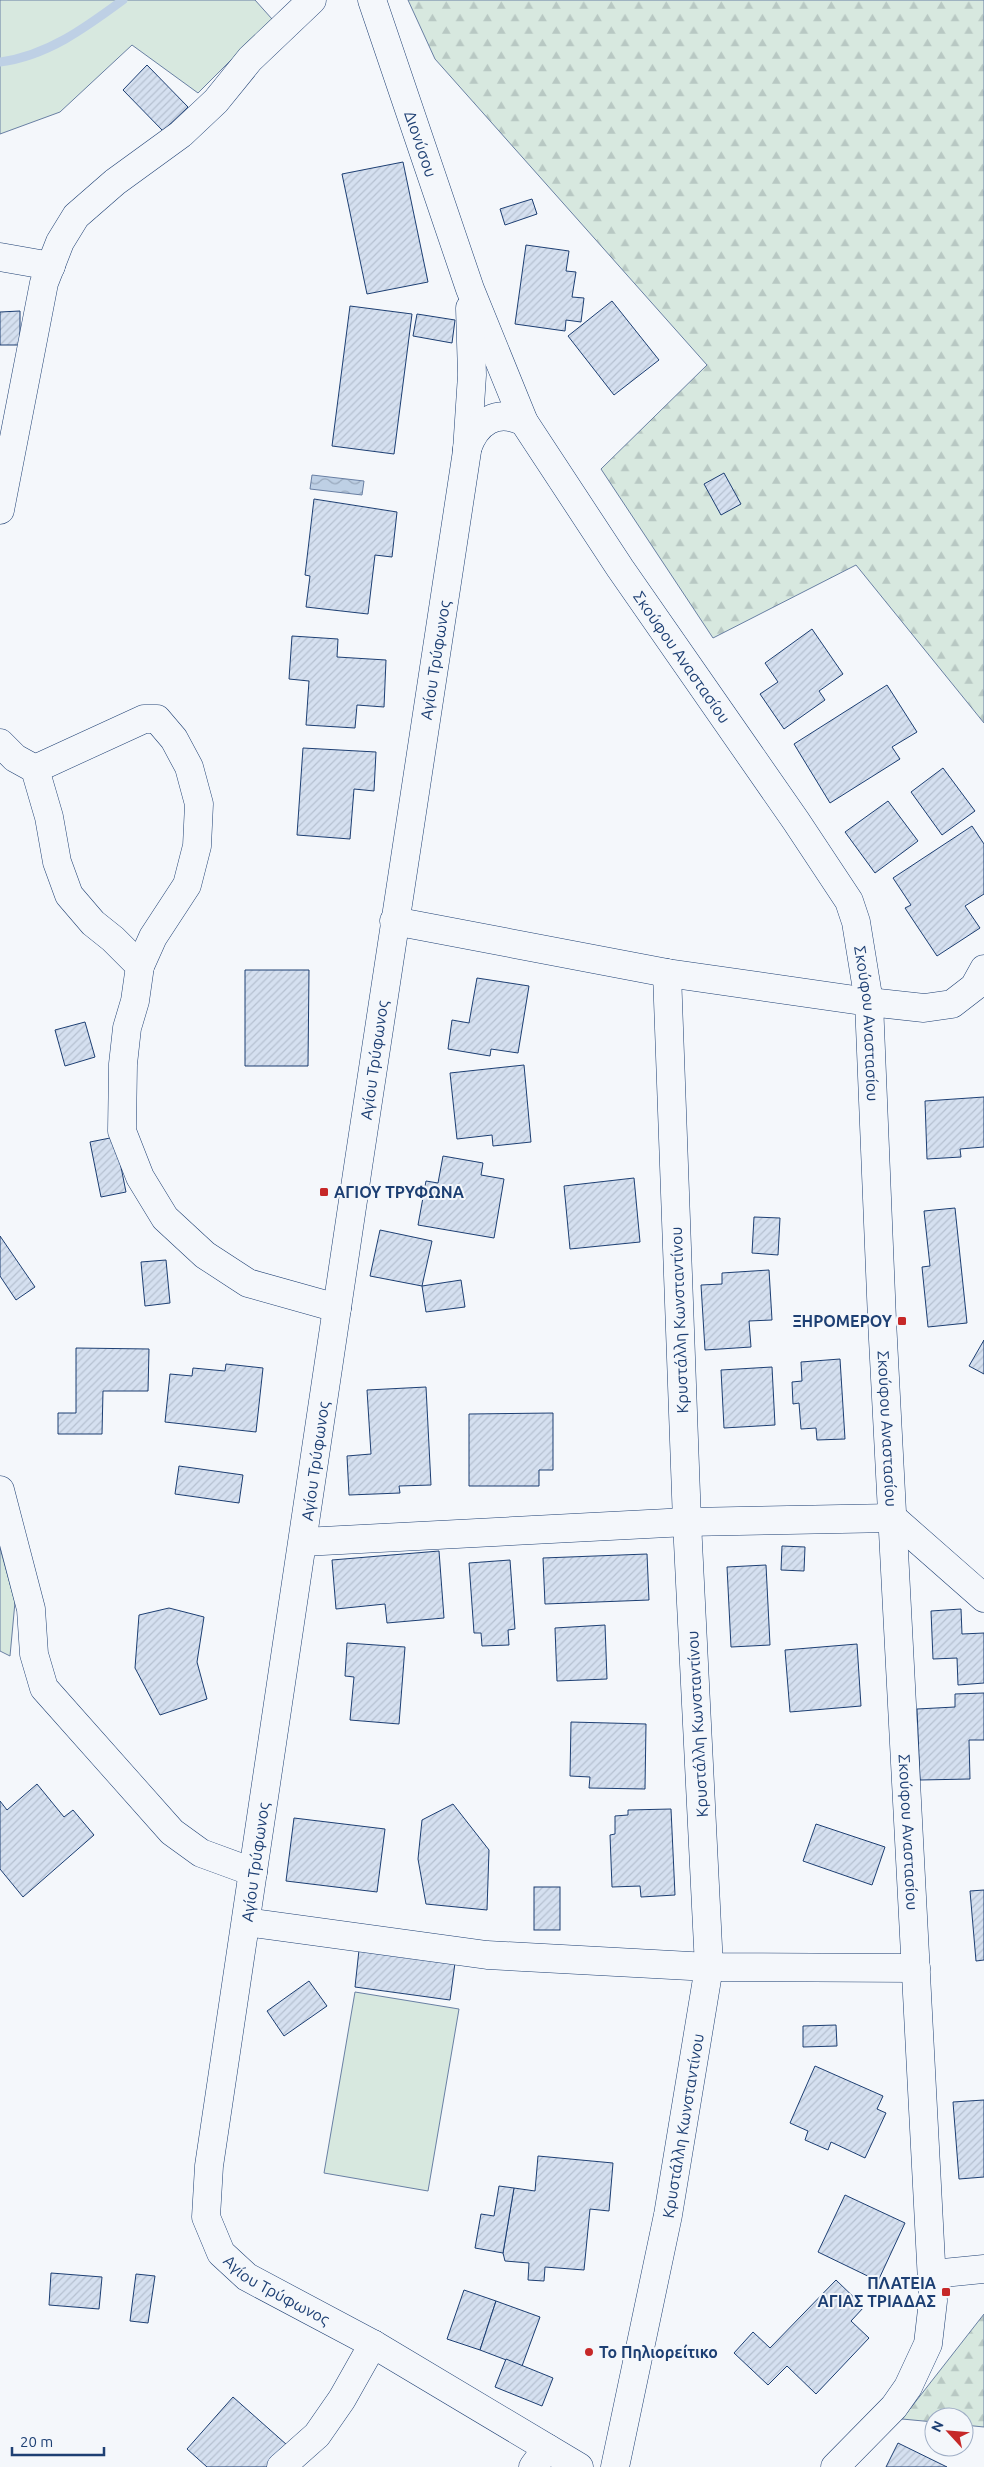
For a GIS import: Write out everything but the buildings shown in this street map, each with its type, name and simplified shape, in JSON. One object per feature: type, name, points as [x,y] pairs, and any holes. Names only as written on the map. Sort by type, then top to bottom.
[{"type":"street","points":[[0,510],[44,283],[60,242],[76,216],[115,182],[181,134],[216,101],[250,59],[312,0]]},
{"type":"street","name":"Διονύσου","points":[[372,0],[470,289]]},
{"type":"street","points":[[0,257],[51,266]]},
{"type":"street","name":"Σκούφου Αναστασίου","points":[[470,289],[524,422],[620,568],[796,821],[849,901],[856,922],[869,1002],[892,1518],[934,2301],[928,2344],[908,2387],[894,2406],[835,2467]]},
{"type":"street","name":"Αγίου Τρύφωνος","points":[[470,289],[472,375],[467,451],[394,921],[209,2166],[206,2217],[221,2253],[247,2277],[373,2344],[540,2458],[579,2467]]},
{"type":"street","points":[[467,451],[472,436],[482,424],[497,417],[512,416],[524,422]]},
{"type":"street","points":[[35,769],[144,719],[157,719],[165,727],[189,767],[200,804],[197,846],[187,884],[153,937],[140,966],[135,1001],[127,1028],[122,1093],[122,1131],[140,1177],[165,1218],[205,1255],[248,1283],[337,1308]]},
{"type":"street","points":[[0,743],[15,758],[35,769],[49,818],[57,862],[69,895],[93,923],[113,939],[140,966]]},
{"type":"street","points":[[394,921],[667,973],[924,1008],[952,1004],[974,987],[984,969]]},
{"type":"street","name":"Κρυστάλλη Κωνσταντίνου","points":[[615,2467],[668,2215],[709,1966],[686,1522],[667,973]]},
{"type":"street","points":[[0,1490],[31,1609],[34,1654],[44,1688],[172,1832],[201,1853],[253,1872]]},
{"type":"street","points":[[302,1542],[686,1522],[892,1518],[981,1590]]},
{"type":"street","points":[[246,1922],[488,1955],[709,1966],[916,1968]]},
{"type":"street","points":[[933,2274],[984,2269]]},
{"type":"street","points":[[281,2467],[316,2435],[342,2399],[373,2344]]},
{"type":"green space","points":[[0,0],[255,0],[272,19],[198,93],[132,45],[60,112],[0,134]]},
{"type":"green space","points":[[408,0],[984,0],[984,723],[856,565],[713,638],[601,469],[707,365],[435,59]]},
{"type":"green space","points":[[0,1548],[15,1602],[10,1656],[0,1651]]},
{"type":"green space","points":[[355,1992],[459,2009],[428,2191],[324,2173]]},
{"type":"green space","points":[[984,2314],[984,2427],[974,2426],[974,2407],[924,2407],[924,2421],[902,2419]]},
{"type":"water","points":[[312,475],[364,481],[362,495],[310,489]]},
{"type":"waterway","points":[[0,62],[34,54],[50,47],[94,21],[123,0]]},
{"type":"place","name":"ΑΓΙΟΥ ΤΡΥΦΩΝΑ","points":[[324,1192]]},
{"type":"place","name":"ΞΗΡΟΜΕΡΟΥ","points":[[902,1321]]},
{"type":"place","name":"ΠΛΑΤΕΙΑ ΑΓΙΑΣ ΤΡΙΑΔΑΣ","points":[[946,2292]]},
{"type":"place","name":"Το Πηλιορείτικο","points":[[589,2352]]}]
